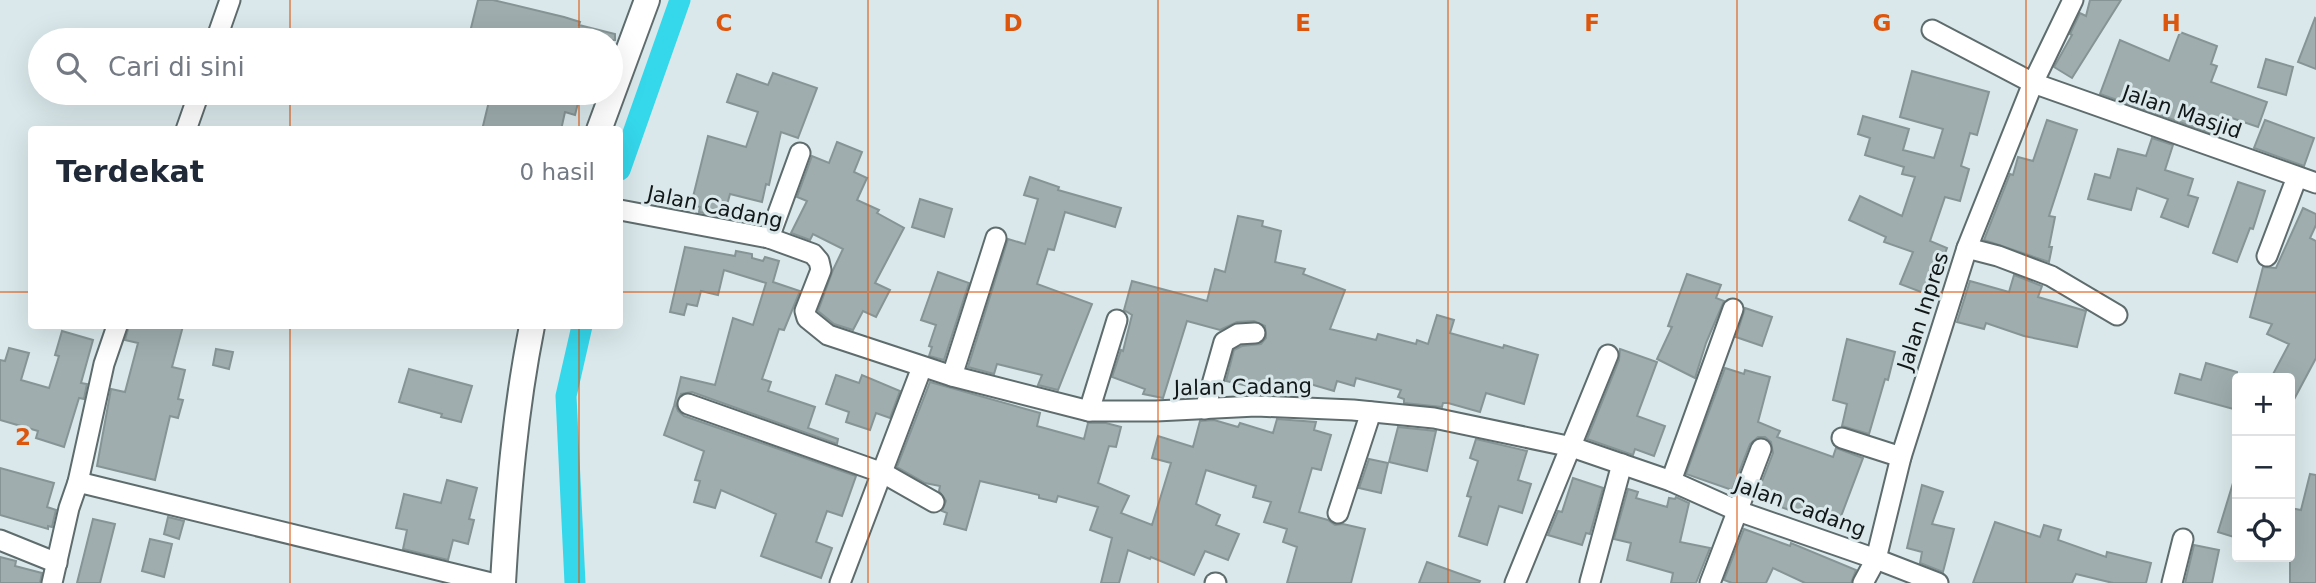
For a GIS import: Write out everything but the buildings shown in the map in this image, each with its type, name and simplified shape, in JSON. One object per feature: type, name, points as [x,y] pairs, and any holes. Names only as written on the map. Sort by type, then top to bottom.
[{"type":"street","points":[[220,28],[230,0]]},
{"type":"street","points":[[623,65],[647,0]]},
{"type":"street","name":"Jalan Inpres","points":[[1863,583],[1876,559],[1900,457],[1967,248],[2033,83],[2073,0]]},
{"type":"street","name":"Jalan Masjid","points":[[1932,30],[2033,83],[2316,183]]},
{"type":"street","points":[[187,126],[195,105]]},
{"type":"street","points":[[600,126],[608,105]]},
{"type":"street","points":[[769,237],[800,153]]},
{"type":"street","points":[[2267,256],[2297,177]]},
{"type":"street","name":"Jalan Cadang","points":[[623,212],[769,237],[813,254],[819,261],[821,270],[805,311],[807,318],[828,335],[951,376],[1089,411],[1256,406],[1434,418],[1572,447],[1671,481],[1738,511],[1938,583]]},
{"type":"street","points":[[951,376],[996,238]]},
{"type":"street","points":[[1967,248],[2051,276],[2117,315]]},
{"type":"street","points":[[1671,481],[1733,309]]},
{"type":"street","points":[[1089,411],[1117,320]]},
{"type":"street","points":[[52,583],[104,364],[116,329]]},
{"type":"street","points":[[503,583],[509,482],[521,379],[531,329]]},
{"type":"street","points":[[1205,409],[1224,342],[1238,334],[1255,333]]},
{"type":"street","points":[[1515,583],[1608,355]]},
{"type":"street","points":[[840,583],[922,367]]},
{"type":"street","points":[[688,404],[883,473],[934,502]]},
{"type":"street","points":[[1338,513],[1371,412]]},
{"type":"street","points":[[1842,438],[1900,457]]},
{"type":"street","points":[[1710,583],[1761,449]]},
{"type":"street","points":[[1590,582],[1622,464]]},
{"type":"street","points":[[78,482],[491,583]]},
{"type":"street","points":[[2172,583],[2183,539]]},
{"type":"street","points":[[0,540],[57,563]]},
{"type":"waterway","points":[[623,162],[680,0]]},
{"type":"waterway","points":[[575,583],[566,396],[581,329]]}]
